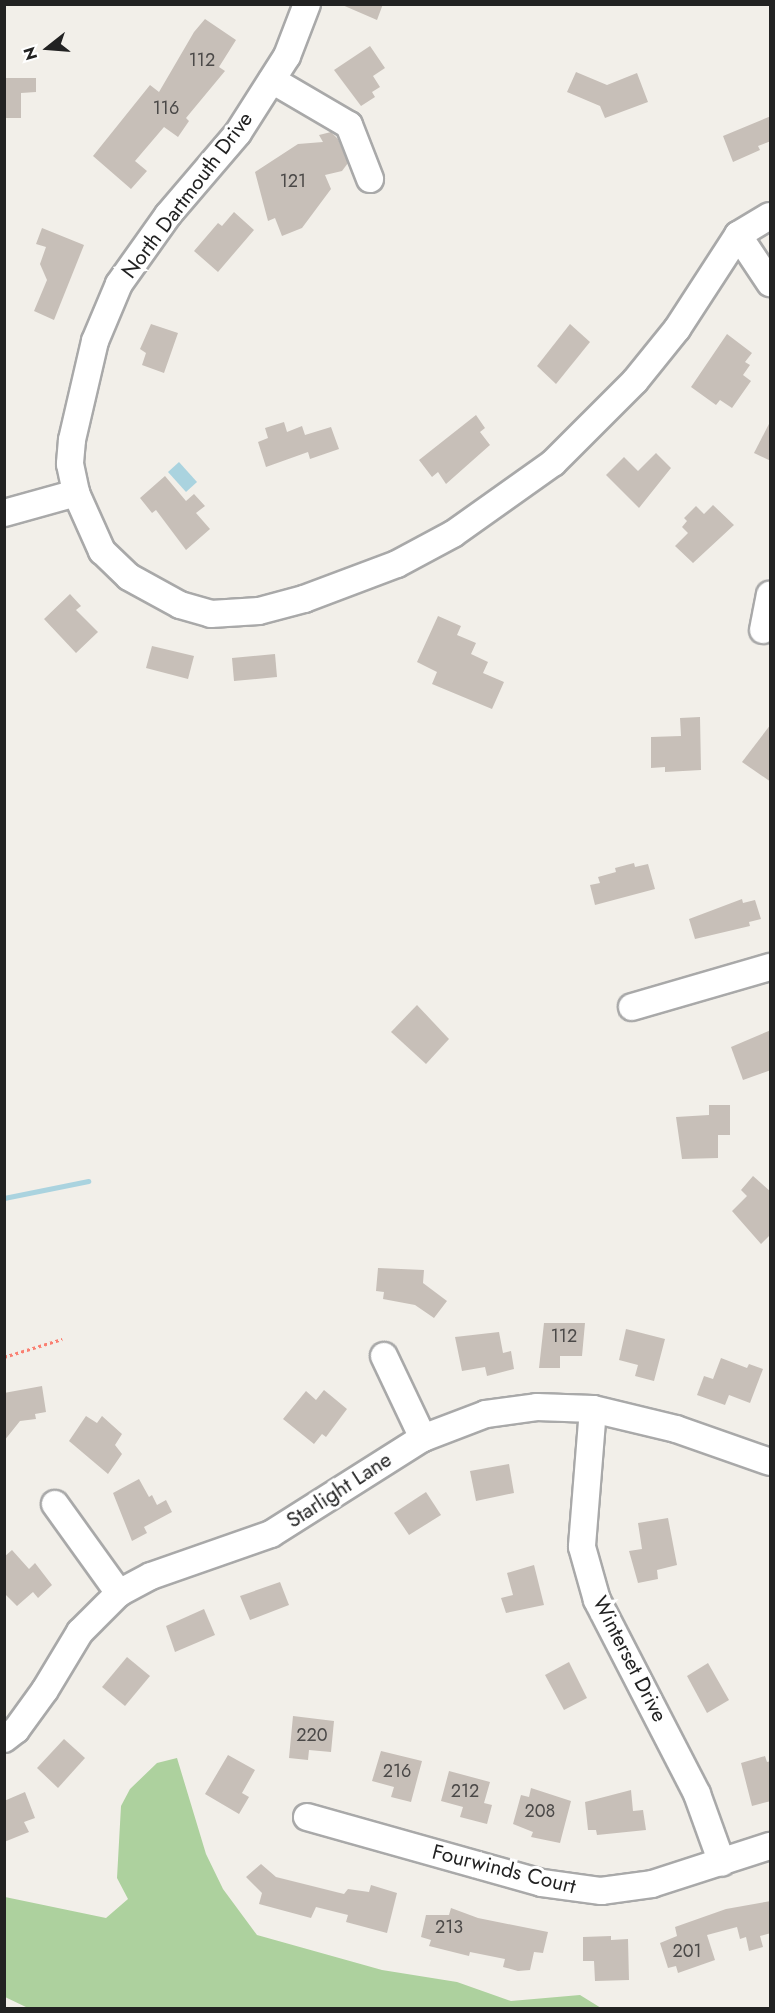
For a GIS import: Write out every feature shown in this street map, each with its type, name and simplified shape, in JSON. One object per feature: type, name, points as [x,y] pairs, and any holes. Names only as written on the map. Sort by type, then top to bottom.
[{"type":"street","name":"North Dartmouth Drive","points":[[307,4],[287,56],[238,134],[168,215],[119,284],[95,341],[72,440],[70,464],[76,493],[102,551],[129,577],[180,605],[211,614],[259,612],[304,599],[397,564],[453,534],[553,463],[635,381],[677,328],[738,235],[771,216]]},
{"type":"street","points":[[272,80],[349,125],[370,179]]},
{"type":"street","points":[[738,235],[771,283]]},
{"type":"street","points":[[4,513],[76,493]]},
{"type":"street","points":[[763,630],[771,595]]},
{"type":"street","points":[[632,1007],[771,967]]},
{"type":"street","points":[[384,1356],[423,1438]]},
{"type":"street","name":"Starlight Lane","points":[[4,1739],[16,1730],[45,1690],[80,1632],[119,1593],[151,1576],[271,1534],[423,1438],[486,1414],[537,1407],[593,1409],[676,1429],[771,1462]]},
{"type":"street","name":"Winterset Drive","points":[[593,1409],[582,1547],[597,1600],[697,1794],[722,1863]]},
{"type":"street","points":[[743,1454],[771,1443]]},
{"type":"street","points":[[55,1504],[119,1593]]},
{"type":"street","name":"Fourwinds Court","points":[[308,1817],[542,1883],[602,1891],[652,1884],[771,1846]]},
{"type":"path","points":[[4,1358],[62,1339]]},
{"type":"green space","points":[[177,1758],[206,1854],[223,1889],[257,1935],[382,1970],[457,1982],[511,2001],[580,1995],[601,2008],[28,2008],[5,1997],[5,1897],[106,1918],[128,1899],[117,1878],[121,1806],[130,1789],[157,1763]]},
{"type":"water","points":[[179,462],[197,482],[186,492],[168,472]]},
{"type":"building","points":[[340,4],[383,4],[377,20]]},
{"type":"building","points":[[205,19],[236,40],[219,67],[225,71],[186,118],[189,121],[178,137],[164,127],[135,161],[147,171],[131,189],[93,156],[150,85],[159,92],[194,32]]},
{"type":"building","points":[[370,46],[385,68],[373,76],[380,87],[372,92],[375,97],[361,106],[334,70]]},
{"type":"building","points":[[576,72],[607,85],[637,73],[648,102],[605,118],[600,106],[567,92]]},
{"type":"building","points":[[4,78],[36,78],[36,92],[21,93],[21,118],[4,118]]},
{"type":"building","points":[[771,116],[771,141],[758,146],[760,150],[733,162],[723,136]]},
{"type":"building","points":[[331,132],[338,139],[348,163],[342,171],[325,175],[331,189],[302,228],[282,236],[275,218],[268,221],[255,172],[298,144],[323,142],[319,135]]},
{"type":"building","points":[[234,212],[254,230],[218,272],[194,251],[218,223],[222,226]]},
{"type":"building","points":[[42,228],[84,245],[54,320],[34,311],[47,280],[40,264],[46,247],[36,244]]},
{"type":"building","points":[[151,324],[178,333],[164,373],[142,365],[146,353],[140,349]]},
{"type":"building","points":[[570,324],[590,342],[556,384],[537,366]]},
{"type":"building","points":[[727,334],[752,353],[745,362],[750,365],[743,375],[751,381],[732,408],[720,400],[716,405],[691,387]]},
{"type":"building","points":[[476,415],[485,428],[480,432],[490,445],[446,484],[438,472],[432,477],[419,460]]},
{"type":"building","points":[[771,420],[771,461],[754,453]]},
{"type":"building","points":[[284,422],[287,432],[302,426],[305,435],[331,427],[339,449],[310,459],[308,452],[266,467],[258,442],[268,438],[265,428]]},
{"type":"building","points":[[656,453],[671,468],[639,508],[606,475],[624,457],[638,471]]},
{"type":"building","points":[[165,476],[186,501],[194,494],[205,506],[196,513],[210,529],[186,550],[156,510],[152,513],[140,498]]},
{"type":"building","points":[[713,505],[734,525],[693,563],[675,546],[688,533],[682,527],[687,521],[684,518],[696,506],[704,514]]},
{"type":"building","points":[[70,594],[81,606],[76,610],[98,632],[76,653],[44,619]]},
{"type":"building","points":[[438,616],[461,626],[457,635],[476,643],[471,654],[488,662],[483,673],[504,682],[492,709],[432,684],[437,672],[417,662]]},
{"type":"building","points":[[152,646],[194,656],[188,679],[146,668]]},
{"type":"building","points":[[275,654],[277,677],[234,681],[232,658]]},
{"type":"building","points":[[700,717],[701,770],[665,772],[665,767],[651,768],[651,737],[681,736],[680,718]]},
{"type":"building","points":[[771,724],[771,782],[742,762]]},
{"type":"building","points":[[634,863],[635,867],[648,864],[655,889],[595,905],[590,885],[600,883],[598,877],[616,872],[615,868]]},
{"type":"building","points":[[742,899],[743,903],[755,900],[761,919],[749,922],[750,926],[695,939],[689,919]]},
{"type":"building","points":[[417,1005],[449,1039],[426,1064],[391,1032]]},
{"type":"building","points":[[771,1030],[771,1070],[743,1080],[731,1047]]},
{"type":"building","points":[[709,1105],[730,1105],[730,1135],[718,1135],[718,1158],[682,1159],[676,1117],[709,1115]]},
{"type":"building","points":[[753,1176],[771,1192],[771,1234],[761,1244],[732,1211],[747,1196],[741,1190]]},
{"type":"building","points":[[378,1268],[424,1270],[423,1283],[447,1301],[434,1318],[415,1305],[383,1299],[384,1292],[376,1291]]},
{"type":"building","points":[[544,1323],[585,1323],[582,1356],[560,1356],[560,1368],[539,1368]]},
{"type":"building","points":[[626,1329],[665,1339],[654,1381],[635,1376],[638,1365],[619,1360]]},
{"type":"building","points":[[499,1332],[503,1353],[511,1351],[514,1369],[487,1376],[485,1367],[462,1371],[455,1337]]},
{"type":"building","points":[[721,1358],[747,1368],[749,1364],[763,1369],[750,1403],[729,1395],[725,1405],[697,1395],[704,1376],[713,1379]]},
{"type":"building","points":[[42,1386],[46,1412],[35,1414],[36,1419],[20,1421],[4,1441],[4,1393]]},
{"type":"building","points":[[324,1390],[347,1409],[326,1437],[322,1434],[314,1444],[283,1419],[306,1391],[316,1400]]},
{"type":"building","points":[[86,1416],[97,1423],[102,1416],[122,1434],[115,1445],[122,1454],[108,1474],[69,1441]]},
{"type":"building","points":[[509,1464],[514,1493],[476,1501],[470,1471]]},
{"type":"building","points":[[139,1479],[149,1497],[152,1495],[157,1505],[166,1500],[172,1512],[144,1527],[147,1533],[132,1541],[113,1493]]},
{"type":"building","points":[[426,1492],[441,1515],[409,1535],[394,1513]]},
{"type":"building","points":[[668,1518],[677,1565],[657,1570],[658,1579],[638,1583],[629,1551],[642,1549],[638,1523]]},
{"type":"building","points":[[12,1550],[29,1569],[35,1563],[52,1585],[38,1598],[33,1592],[17,1606],[4,1593],[4,1557]]},
{"type":"building","points":[[534,1565],[544,1605],[506,1613],[501,1598],[513,1595],[507,1573]]},
{"type":"building","points":[[280,1582],[289,1605],[250,1620],[240,1596]]},
{"type":"building","points":[[204,1609],[215,1635],[175,1652],[166,1626]]},
{"type":"building","points":[[127,1657],[150,1676],[125,1706],[102,1687]]},
{"type":"building","points":[[569,1662],[587,1698],[564,1710],[545,1675]]},
{"type":"building","points":[[708,1663],[729,1700],[707,1713],[687,1676]]},
{"type":"building","points":[[293,1716],[334,1721],[331,1752],[309,1750],[308,1760],[289,1758]]},
{"type":"building","points":[[64,1739],[85,1758],[58,1788],[37,1768]]},
{"type":"building","points":[[381,1751],[422,1761],[411,1802],[391,1797],[394,1787],[372,1781]]},
{"type":"building","points":[[228,1755],[255,1770],[242,1793],[249,1797],[239,1814],[205,1794]]},
{"type":"building","points":[[765,1756],[767,1762],[771,1761],[771,1801],[752,1806],[741,1763]]},
{"type":"building","points":[[449,1771],[490,1782],[484,1803],[492,1805],[487,1824],[460,1817],[463,1807],[441,1801]]},
{"type":"building","points":[[531,1788],[571,1801],[560,1843],[531,1837],[533,1832],[513,1824],[521,1795],[529,1797]]},
{"type":"building","points":[[631,1790],[633,1811],[643,1810],[646,1830],[597,1835],[596,1830],[588,1830],[585,1802]]},
{"type":"building","points":[[25,1792],[35,1818],[24,1822],[29,1832],[4,1842],[4,1801]]},
{"type":"building","points":[[261,1864],[276,1877],[344,1894],[348,1889],[369,1892],[371,1885],[397,1893],[387,1933],[346,1922],[348,1915],[316,1907],[311,1918],[259,1904],[262,1893],[246,1877]]},
{"type":"building","points":[[771,1901],[771,1933],[760,1936],[763,1947],[749,1951],[746,1937],[740,1939],[737,1927],[707,1935],[715,1960],[678,1973],[676,1966],[668,1968],[660,1943],[677,1936],[675,1927],[726,1909]]},
{"type":"building","points":[[451,1908],[478,1918],[548,1932],[543,1953],[534,1952],[530,1970],[518,1971],[503,1967],[505,1959],[470,1952],[469,1956],[429,1946],[431,1940],[421,1937],[426,1915],[449,1915]]},
{"type":"building","points":[[611,1936],[611,1940],[628,1939],[629,1980],[595,1981],[594,1961],[583,1961],[583,1937]]},
{"type":"waterway","points":[[4,1198],[88,1181]]}]
